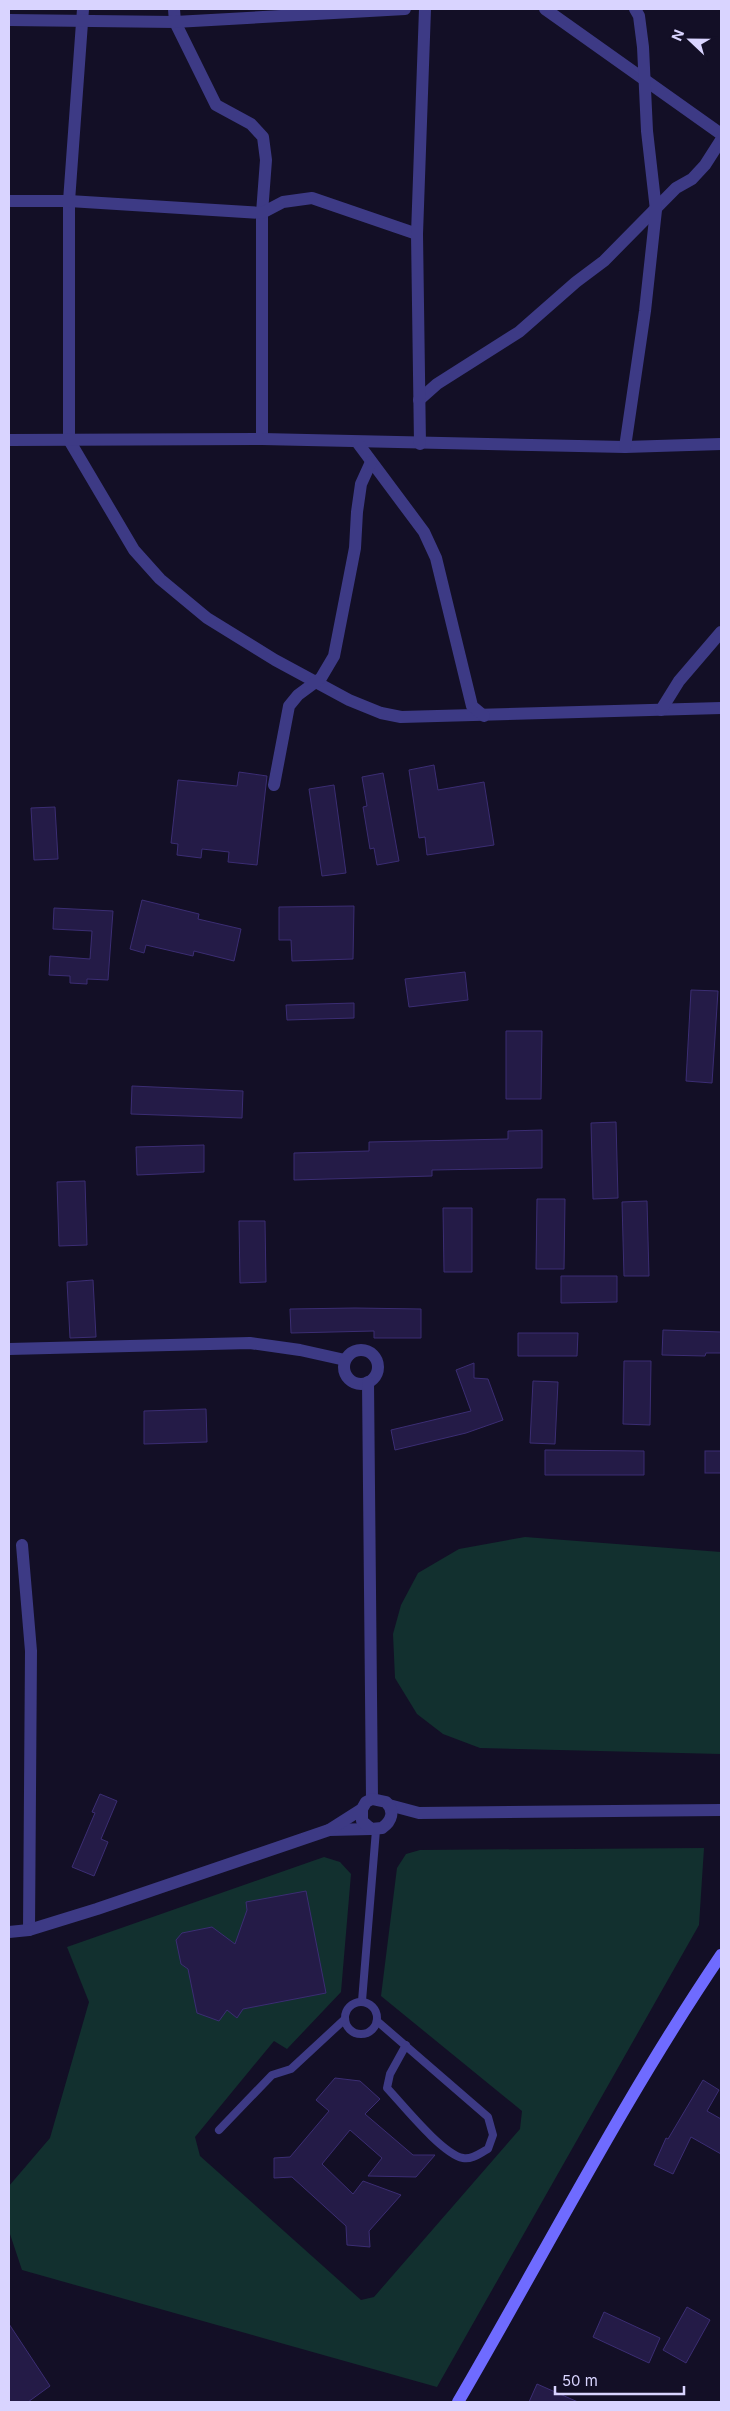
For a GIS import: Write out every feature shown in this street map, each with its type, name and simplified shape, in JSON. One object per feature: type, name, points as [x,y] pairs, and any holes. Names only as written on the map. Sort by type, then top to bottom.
[{"type":"street","points":[[11,18],[405,9]]},
{"type":"street","points":[[420,444],[417,234],[425,9]]},
{"type":"street","points":[[545,9],[721,134]]},
{"type":"street","points":[[625,447],[645,311],[656,210],[647,131],[642,40],[639,16],[635,9]]},
{"type":"street","points":[[82,15],[69,201],[69,440],[134,550],[160,579],[207,618],[275,660],[349,700],[381,714],[402,717],[484,716],[721,708]]},
{"type":"street","points":[[174,15],[210,88],[216,105],[251,124],[263,137],[266,160],[262,213],[262,440]]},
{"type":"street","points":[[419,400],[437,384],[520,332],[576,282],[604,261],[676,188],[692,179],[705,165],[721,140]]},
{"type":"street","points":[[9,201],[69,201],[262,213],[284,202],[312,198],[417,234]]},
{"type":"street","points":[[9,440],[262,440],[625,447],[721,444]]},
{"type":"street","points":[[357,442],[424,532],[436,558],[472,706],[484,716]]},
{"type":"street","points":[[274,785],[289,706],[314,682],[321,678],[334,656],[355,548],[361,484],[371,462]]},
{"type":"street","points":[[661,710],[679,681],[721,632]]},
{"type":"street","points":[[9,1349],[250,1343],[300,1350],[345,1360]]},
{"type":"street","points":[[356,1351],[370,1352],[378,1364],[377,1372],[368,1382],[360,1384],[352,1382],[346,1376],[345,1360],[356,1351]]},
{"type":"street","points":[[368,1382],[372,1799]]},
{"type":"street","points":[[22,1545],[31,1651],[28,1930]]},
{"type":"street","points":[[9,1932],[28,1930],[329,1830],[362,1809],[366,1802],[372,1799],[382,1800],[389,1806],[419,1813],[721,1810]]},
{"type":"street","points":[[378,1828],[391,1818],[389,1806]]},
{"type":"street","points":[[362,1809],[362,1821],[378,1828]]},
{"type":"street","points":[[329,1830],[378,1828],[419,1813]]},
{"type":"street","points":[[458,2402],[640,2085],[721,1955]]},
{"type":"lane","points":[[362,2001],[378,1828]]},
{"type":"lane","points":[[219,2130],[272,2075],[291,2069],[346,2019],[350,2007],[362,2001]]},
{"type":"lane","points":[[346,2019],[348,2026],[353,2032],[368,2033],[374,2028],[377,2021],[374,2007],[362,2001]]},
{"type":"lane","points":[[377,2021],[406,2045],[488,2117],[493,2135],[488,2149],[473,2158],[464,2159],[448,2152],[387,2088],[390,2074],[406,2045]]},
{"type":"green space","points":[[525,1537],[721,1552],[721,1754],[480,1748],[443,1734],[417,1714],[395,1678],[393,1634],[401,1605],[418,1573],[459,1549]]},
{"type":"green space","points":[[704,1848],[699,1925],[437,2387],[22,2270],[9,2231],[9,2186],[50,2138],[89,2002],[67,1947],[324,1857],[340,1862],[351,1874],[341,1992],[287,2049],[274,2041],[195,2137],[200,2156],[361,2300],[374,2297],[520,2129],[522,2111],[381,1996],[397,1868],[406,1854],[420,1850]]},
{"type":"building","points":[[434,765],[438,790],[484,782],[494,845],[427,855],[425,837],[419,838],[409,770]]},
{"type":"building","points":[[239,772],[267,776],[257,865],[228,862],[229,852],[202,849],[201,858],[177,855],[178,844],[171,843],[178,780],[237,786]]},
{"type":"building","points":[[383,773],[399,861],[377,865],[374,848],[370,849],[363,807],[367,806],[362,777]]},
{"type":"building","points":[[334,785],[346,873],[322,876],[309,789]]},
{"type":"building","points":[[55,807],[58,859],[34,860],[31,808]]},
{"type":"building","points":[[142,900],[199,914],[198,919],[241,929],[234,961],[194,951],[193,956],[146,945],[144,953],[130,949]]},
{"type":"building","points":[[354,906],[353,959],[292,961],[291,940],[279,940],[279,907]]},
{"type":"building","points":[[54,908],[113,911],[108,980],[87,979],[87,984],[70,983],[70,976],[49,975],[50,956],[90,959],[92,931],[53,929]]},
{"type":"building","points":[[465,972],[468,1000],[409,1007],[405,979]]},
{"type":"building","points":[[691,990],[718,991],[712,1083],[686,1081]]},
{"type":"building","points":[[354,1003],[354,1018],[287,1020],[286,1005]]},
{"type":"building","points":[[506,1031],[542,1031],[541,1099],[506,1099]]},
{"type":"building","points":[[132,1086],[243,1091],[242,1118],[131,1114]]},
{"type":"building","points":[[616,1122],[618,1198],[593,1199],[591,1123]]},
{"type":"building","points":[[542,1130],[542,1168],[432,1170],[432,1176],[294,1180],[294,1153],[369,1151],[369,1142],[508,1139],[508,1131]]},
{"type":"building","points":[[204,1145],[204,1172],[137,1175],[136,1147]]},
{"type":"building","points":[[85,1181],[87,1245],[59,1246],[57,1182]]},
{"type":"building","points":[[537,1199],[565,1199],[564,1269],[536,1269]]},
{"type":"building","points":[[647,1201],[649,1276],[624,1276],[622,1202]]},
{"type":"building","points":[[443,1208],[472,1208],[472,1272],[444,1272]]},
{"type":"building","points":[[239,1221],[265,1221],[266,1282],[240,1283]]},
{"type":"building","points":[[561,1276],[617,1276],[617,1302],[561,1303]]},
{"type":"building","points":[[93,1280],[96,1337],[70,1338],[67,1282]]},
{"type":"building","points":[[290,1309],[421,1309],[421,1338],[374,1338],[374,1331],[291,1333]]},
{"type":"building","points":[[663,1330],[721,1332],[721,1353],[706,1353],[705,1356],[662,1355]]},
{"type":"building","points":[[518,1333],[578,1333],[577,1356],[518,1356]]},
{"type":"building","points":[[624,1361],[651,1361],[650,1425],[623,1424]]},
{"type":"building","points":[[474,1363],[474,1378],[488,1379],[503,1420],[466,1433],[395,1450],[391,1430],[471,1411],[456,1370]]},
{"type":"building","points":[[533,1381],[558,1382],[555,1444],[530,1443]]},
{"type":"building","points":[[206,1409],[207,1442],[144,1444],[144,1411]]},
{"type":"building","points":[[545,1450],[644,1451],[644,1475],[545,1475]]},
{"type":"building","points":[[705,1451],[721,1451],[721,1473],[705,1473]]},
{"type":"building","points":[[100,1794],[117,1801],[101,1839],[108,1842],[94,1876],[72,1867],[95,1813],[92,1812]]},
{"type":"building","points":[[306,1891],[326,1993],[243,2009],[237,2018],[227,2010],[219,2021],[197,2013],[188,1969],[181,1964],[176,1940],[182,1933],[212,1927],[235,1944],[247,1910],[246,1902]]},
{"type":"building","points":[[335,2078],[360,2081],[380,2099],[365,2114],[413,2155],[435,2155],[416,2177],[368,2176],[382,2158],[350,2130],[322,2164],[353,2194],[363,2181],[401,2195],[369,2231],[370,2247],[347,2245],[346,2226],[292,2177],[274,2178],[274,2158],[290,2157],[329,2111],[316,2100]]},
{"type":"building","points":[[703,2080],[719,2090],[707,2111],[721,2119],[721,2154],[691,2137],[673,2174],[654,2165],[666,2138],[668,2139]]},
{"type":"building","points":[[687,2307],[710,2320],[686,2363],[663,2350]]},
{"type":"building","points":[[604,2312],[660,2338],[649,2363],[593,2337]]},
{"type":"building","points":[[9,2324],[50,2386],[28,2402],[9,2402]]},
{"type":"building","points":[[537,2384],[578,2402],[529,2402]]}]
